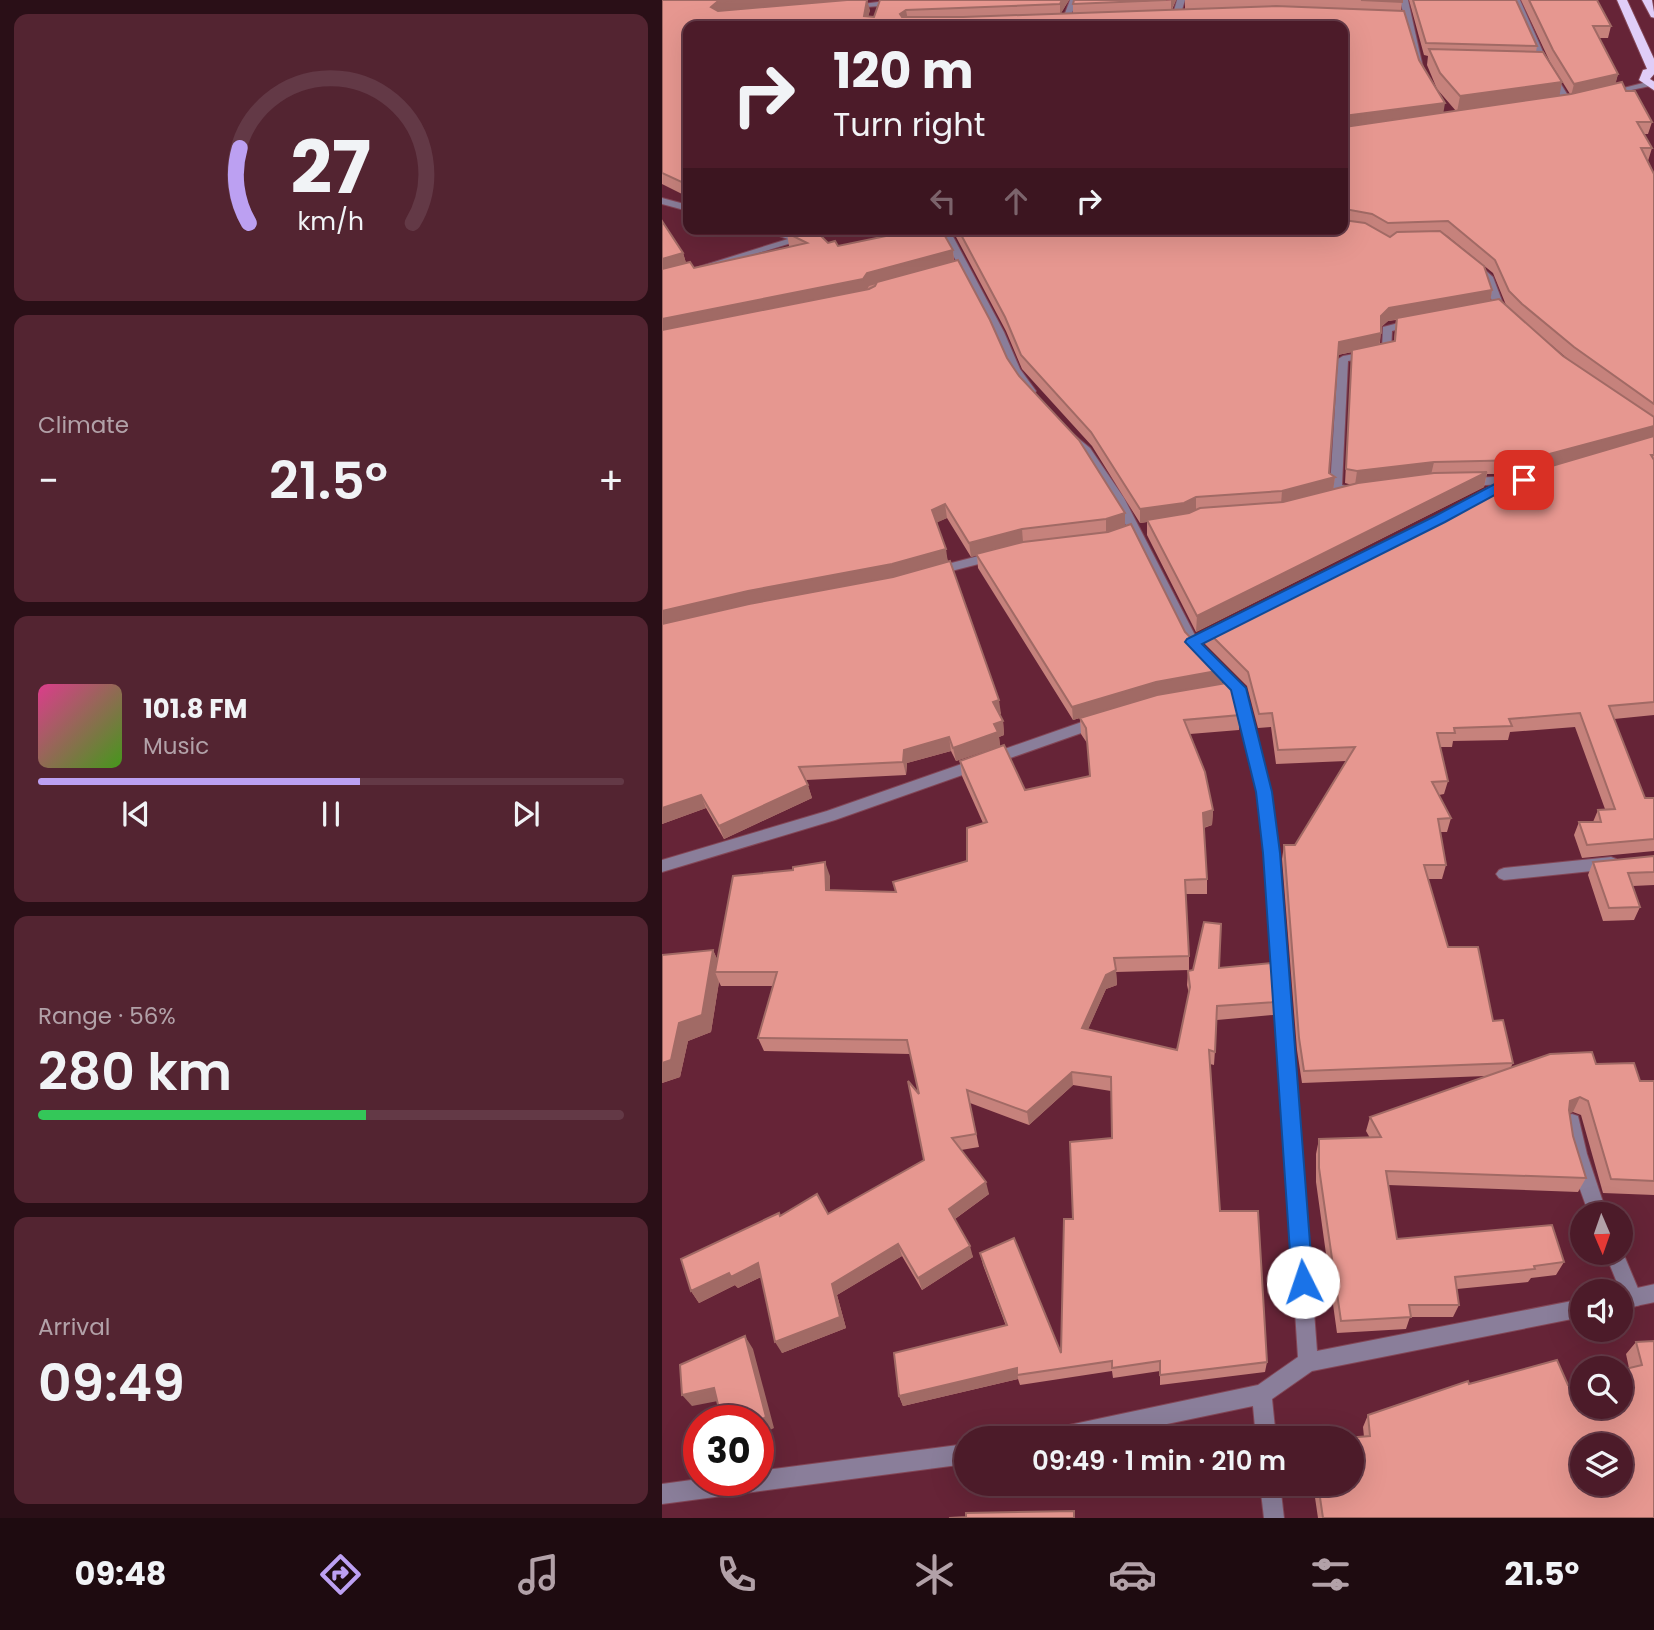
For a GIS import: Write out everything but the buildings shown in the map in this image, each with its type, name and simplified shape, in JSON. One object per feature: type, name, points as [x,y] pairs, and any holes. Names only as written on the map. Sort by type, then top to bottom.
[{"type":"highway","points":[[1622,0],[1654,70],[1644,76],[1651,86]]},
{"type":"highway","points":[[1647,0],[1654,15]]},
{"type":"street","points":[[1066,19],[1074,0]]},
{"type":"street","points":[[1176,17],[1181,0]]},
{"type":"street","points":[[1404,0],[1426,82]]},
{"type":"street","points":[[1516,0],[1544,63],[1568,102]]},
{"type":"street","points":[[839,7],[878,2],[875,15]]},
{"type":"street","points":[[1162,17],[1189,16]]},
{"type":"street","points":[[1396,18],[1409,18]]},
{"type":"street","points":[[1052,20],[1079,19]]},
{"type":"street","points":[[1418,60],[1432,60]]},
{"type":"street","points":[[1530,63],[1544,63]]},
{"type":"street","points":[[1595,96],[1651,86]]},
{"type":"street","points":[[1556,104],[1581,99]]},
{"type":"street","points":[[662,201],[683,207]]},
{"type":"street","points":[[784,235],[798,239]]},
{"type":"street","points":[[687,272],[812,235]]},
{"type":"street","points":[[947,235],[960,267],[1015,370],[1039,400]]},
{"type":"street","points":[[1469,261],[1488,276],[1499,307],[1513,321]]},
{"type":"street","points":[[1485,310],[1499,307]]},
{"type":"street","points":[[1333,497],[1361,491],[1336,487],[1343,359],[1387,351],[1387,329],[1432,319]]},
{"type":"street","points":[[1062,425],[1086,450],[1142,529],[1198,639],[1232,690],[1264,792],[1272,853],[1308,1362]]},
{"type":"street","points":[[1453,482],[1510,481],[1532,477]]},
{"type":"street","points":[[1487,494],[1510,481]]},
{"type":"street","points":[[1117,536],[1142,529]]},
{"type":"street","points":[[921,576],[1012,552]]},
{"type":"street","points":[[662,866],[830,816],[1111,717]]},
{"type":"street","points":[[1504,874],[1623,862]]},
{"type":"street","points":[[1572,1122],[1578,1154],[1594,1202]]},
{"type":"street","points":[[1633,1298],[1654,1293]]},
{"type":"street","points":[[1111,1426],[1262,1394],[1308,1362],[1570,1309]]},
{"type":"street","points":[[1262,1394],[1265,1426]]},
{"type":"street","points":[[662,1494],[954,1456]]},
{"type":"street","points":[[1271,1496],[1274,1518]]},
{"type":"route","points":[[1303,1282],[1272,853],[1264,792],[1238,688],[1192,642],[1440,519],[1510,481],[1524,480]]}]
